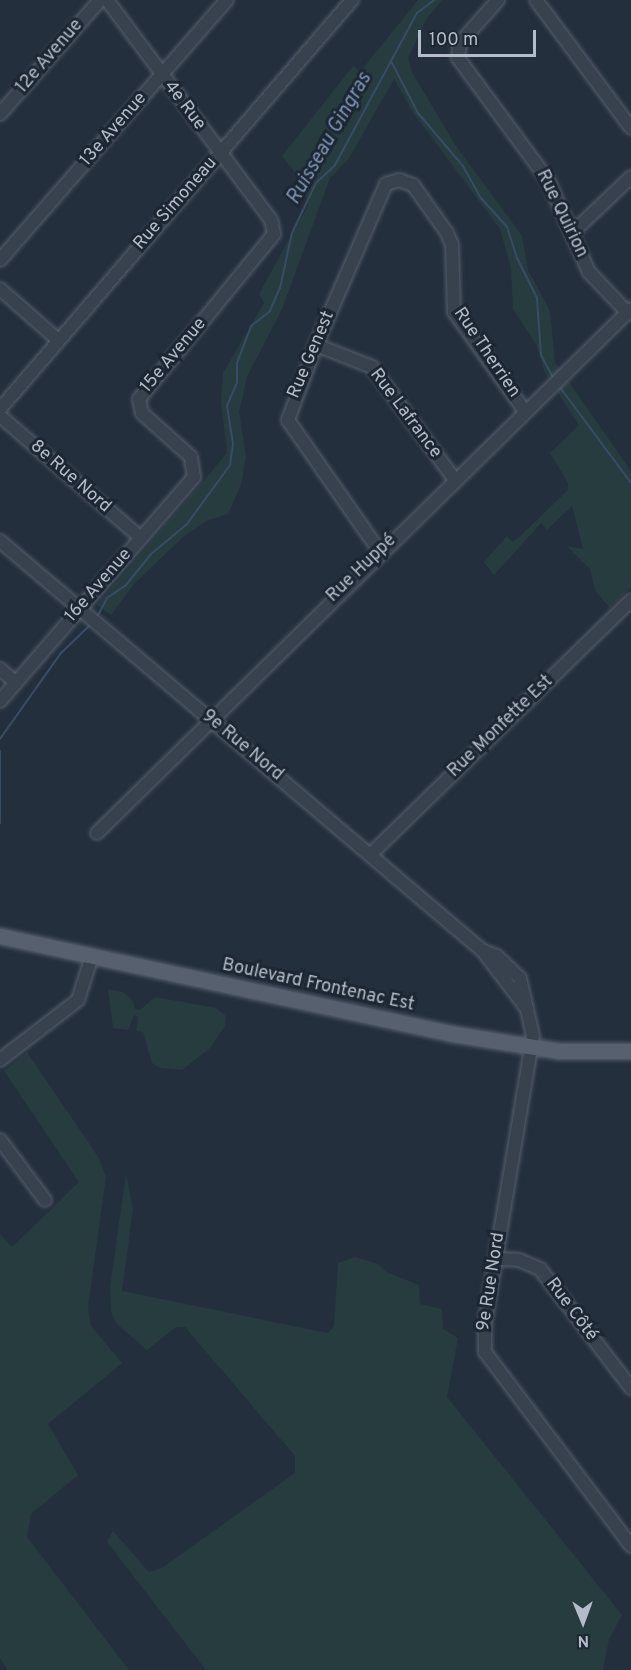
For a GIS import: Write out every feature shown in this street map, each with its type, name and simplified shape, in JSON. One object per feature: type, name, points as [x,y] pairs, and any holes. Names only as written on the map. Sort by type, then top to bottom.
[{"type":"main road","name":"Boulevard Frontenac Est","points":[[0,936],[380,1020],[533,1048],[631,1051]]},
{"type":"street","name":"12e Avenue","points":[[0,114],[100,0]]},
{"type":"street","name":"4e Rue","points":[[107,0],[271,220],[274,234],[271,242]]},
{"type":"street","name":"13e Avenue","points":[[0,260],[227,0]]},
{"type":"street","name":"Rue Simoneau","points":[[0,409],[351,0]]},
{"type":"street","name":"Rue Quirion","points":[[498,0],[460,43],[457,52],[548,180],[590,272],[629,310]]},
{"type":"street","points":[[536,0],[631,128]]},
{"type":"street","points":[[572,233],[631,177]]},
{"type":"street","name":"Rue Genest","points":[[380,552],[288,420],[316,345],[379,195],[393,181]]},
{"type":"street","name":"Rue Therrien","points":[[393,181],[412,185],[447,233],[452,251],[454,312],[524,410]]},
{"type":"street","name":"15e Avenue","points":[[196,470],[191,458],[142,413],[139,399],[271,242]]},
{"type":"street","points":[[0,289],[58,340]]},
{"type":"street","name":"Rue Huppé","points":[[97,833],[209,719],[629,310]]},
{"type":"street","name":"Rue Lafrance","points":[[316,345],[372,367],[454,480]]},
{"type":"street","name":"8e Rue Nord","points":[[0,416],[141,538]]},
{"type":"street","name":"16e Avenue","points":[[0,701],[84,613],[141,538],[194,477],[196,470]]},
{"type":"street","name":"9e Rue Nord","points":[[0,541],[483,951],[497,956],[514,970],[523,987],[533,1048],[495,1259],[484,1332],[485,1352],[631,1546]]},
{"type":"street","name":"Rue Monfette Est","points":[[370,854],[631,600]]},
{"type":"street","points":[[0,669],[16,682]]},
{"type":"street","points":[[0,1060],[78,999],[92,956]]},
{"type":"street","points":[[0,1140],[45,1200]]},
{"type":"street","name":"Rue Côté","points":[[495,1259],[519,1260],[540,1269],[631,1388]]},
{"type":"green space","points":[[418,0],[442,0],[427,18],[408,58],[412,72],[454,143],[522,236],[528,270],[550,311],[555,362],[631,471],[631,587],[610,608],[595,591],[590,569],[567,546],[583,549],[572,506],[547,530],[541,523],[494,575],[484,562],[507,536],[512,542],[517,539],[568,490],[568,483],[550,453],[579,425],[545,373],[536,344],[513,309],[511,268],[500,229],[412,111],[394,79],[349,158],[330,178],[282,309],[247,377],[239,412],[246,456],[241,485],[228,514],[206,521],[182,538],[133,585],[111,615],[97,605],[227,453],[221,401],[223,373],[264,303],[259,294],[308,205],[303,183],[282,156],[353,66],[360,72]]},
{"type":"green space","points":[[108,989],[123,992],[133,1001],[135,1009],[140,1010],[155,997],[216,1008],[226,1016],[225,1026],[210,1048],[182,1070],[160,1068],[152,1063],[143,1032],[136,1031],[138,1017],[134,1015],[128,1030],[113,1028]]},
{"type":"green space","points":[[27,1052],[99,1158],[106,1177],[88,1307],[91,1326],[122,1363],[48,1424],[78,1475],[31,1514],[27,1537],[129,1670],[8,1670],[0,1658],[0,1234],[12,1247],[79,1182],[4,1071]]},
{"type":"green space","points":[[126,1173],[133,1209],[122,1291],[328,1333],[334,1326],[338,1263],[355,1257],[378,1264],[386,1272],[419,1285],[420,1304],[442,1309],[443,1329],[458,1338],[447,1397],[622,1615],[609,1639],[603,1670],[206,1670],[107,1542],[113,1531],[149,1572],[162,1568],[295,1473],[295,1456],[185,1327],[176,1327],[147,1350],[117,1324],[111,1312],[110,1288]]},
{"type":"waterway","name":"Ruisseau Gingras","points":[[96,619],[107,598],[126,585],[151,554],[187,524],[230,465],[233,444],[227,406],[237,382],[237,363],[251,326],[270,311],[280,288],[292,233],[316,183],[335,165],[417,13],[434,0]]},
{"type":"waterway","points":[[391,61],[418,113],[463,166],[481,198],[507,227],[517,258],[537,298],[541,355],[554,379]]},
{"type":"waterway","points":[[559,386],[631,483]]},
{"type":"waterway","name":"Ruisseau Gingras","points":[[0,739],[61,653],[90,625]]},
{"type":"waterway","name":"Ruisseau Gingras","points":[[0,751],[0,823]]}]
